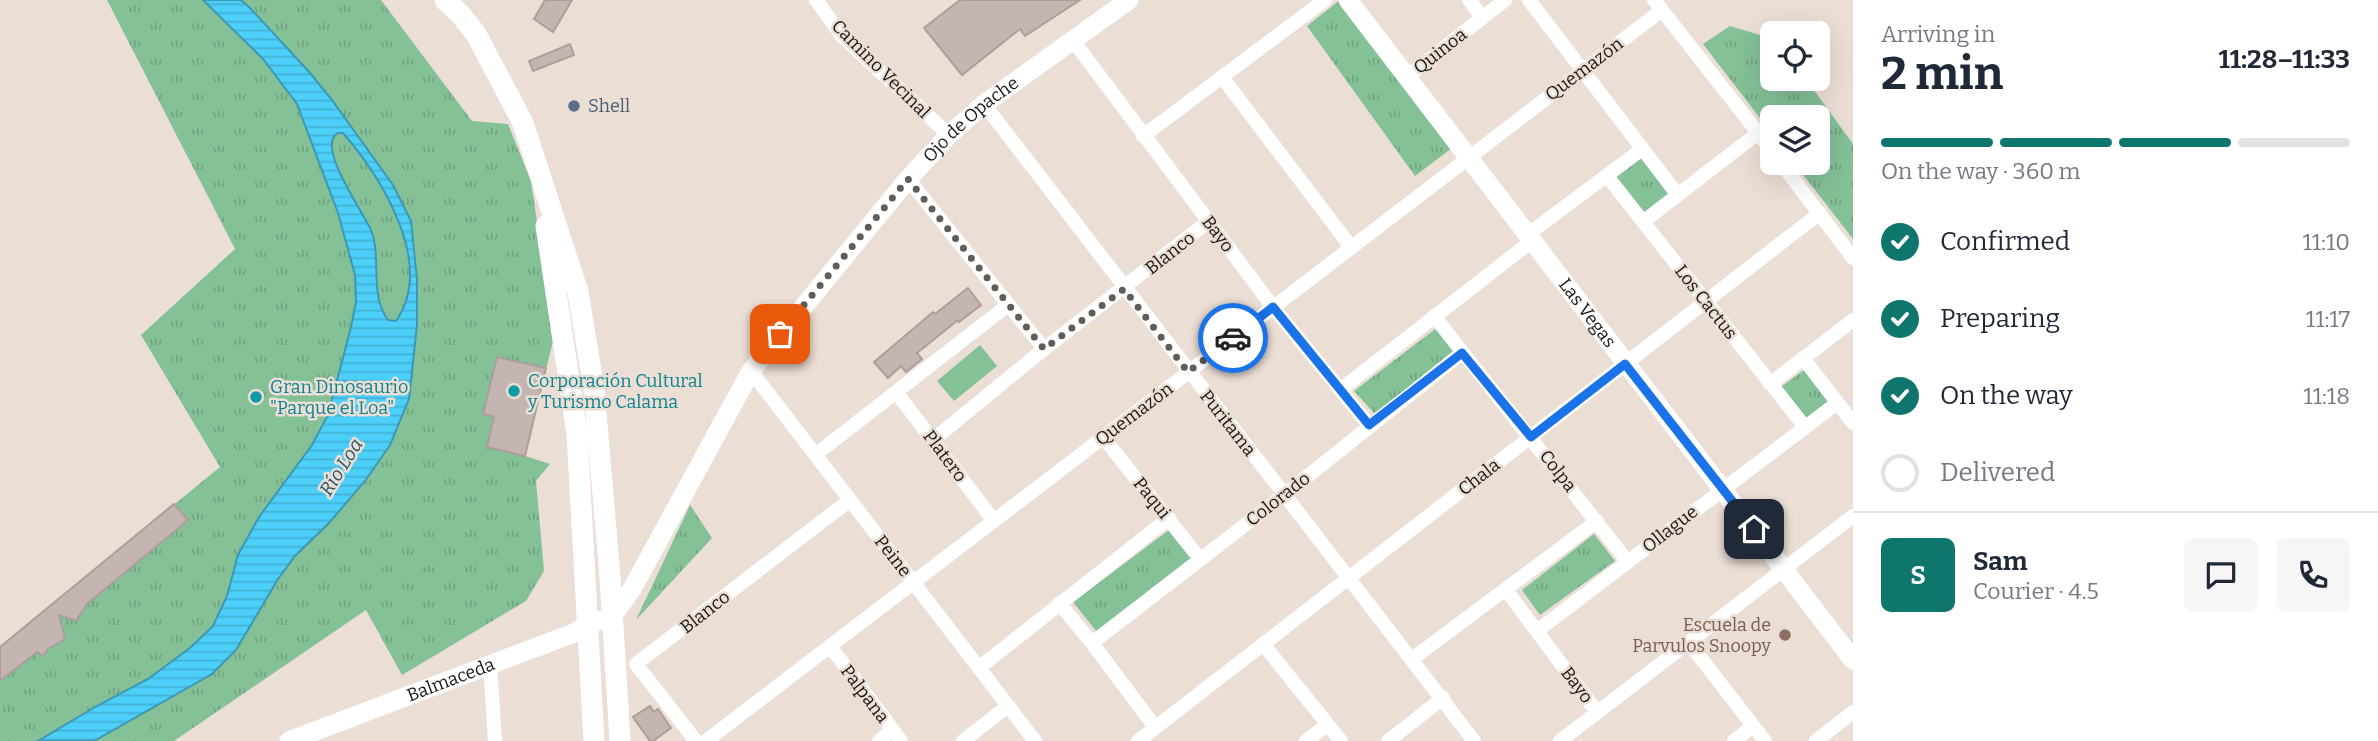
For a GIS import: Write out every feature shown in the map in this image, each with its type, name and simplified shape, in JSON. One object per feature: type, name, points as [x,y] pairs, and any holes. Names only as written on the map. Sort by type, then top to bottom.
[{"type":"main road","points":[[445,0],[461,15],[489,56],[523,123],[578,292],[594,389],[620,741]]},
{"type":"main road","name":"Ojo de Opache","points":[[612,617],[632,589],[751,370],[908,179],[949,135],[984,104],[1129,0]]},
{"type":"main road","name":"Las Vegas","points":[[1348,0],[1625,364],[1851,653]]},
{"type":"main road","points":[[539,172],[578,434],[594,741]]},
{"type":"main road","name":"Balmaceda","points":[[289,741],[612,617]]},
{"type":"street","name":"Camino Vecinal","points":[[816,0],[842,36],[949,135]]},
{"type":"street","points":[[1143,136],[1325,0]]},
{"type":"street","points":[[1469,0],[1482,17]]},
{"type":"street","name":"Quinoa","points":[[1408,76],[1505,0]]},
{"type":"street","points":[[1529,0],[1677,194]]},
{"type":"street","points":[[1658,5],[1760,136]]},
{"type":"street","name":"Quemazón","points":[[706,741],[1582,71],[1658,5]]},
{"type":"street","name":"Bayo","points":[[1072,39],[1273,307],[1369,425]]},
{"type":"street","points":[[1222,77],[1351,247]]},
{"type":"street","name":"Puritama","points":[[984,104],[1474,741]]},
{"type":"street","points":[[1644,221],[1758,133]]},
{"type":"street","points":[[1340,390],[1641,150]]},
{"type":"street","points":[[1790,175],[1853,258]]},
{"type":"street","name":"Los Cactus","points":[[1607,176],[1805,427]]},
{"type":"street","points":[[908,179],[1044,349]]},
{"type":"street","name":"Chala","points":[[1138,741],[1820,213]]},
{"type":"street","name":"Blanco","points":[[933,440],[1044,349],[1209,221]]},
{"type":"street","points":[[815,455],[1008,305]]},
{"type":"street","name":"Colpa","points":[[1434,316],[1628,562]]},
{"type":"street","points":[[1770,384],[1853,320]]},
{"type":"street","name":"Colorado","points":[[1092,643],[1462,353]]},
{"type":"street","points":[[1803,358],[1853,423]]},
{"type":"street","name":"Peine","points":[[751,370],[1035,741]]},
{"type":"street","name":"Platero","points":[[896,392],[994,521]]},
{"type":"street","name":"Ollague","points":[[1537,631],[1837,403]]},
{"type":"street","name":"Paqui","points":[[1103,437],[1200,559]]},
{"type":"street","name":"Blanco","points":[[696,741],[636,664],[850,500]]},
{"type":"street","points":[[1560,741],[1853,516]]},
{"type":"street","points":[[979,667],[1169,518]]},
{"type":"street","points":[[1412,659],[1597,521]]},
{"type":"street","name":"Bayo","points":[[1506,590],[1597,712]]},
{"type":"street","points":[[1059,603],[1155,727]]},
{"type":"street","points":[[1689,643],[1765,741]]},
{"type":"street","points":[[1263,644],[1341,741]]},
{"type":"street","name":"Palpana","points":[[830,646],[897,736]]},
{"type":"street","points":[[490,664],[495,741]]},
{"type":"street","points":[[1388,741],[1443,698]]},
{"type":"street","points":[[964,741],[1008,706]]},
{"type":"street","points":[[1816,741],[1853,712]]},
{"type":"street","points":[[1306,741],[1327,725]]},
{"type":"street","points":[[1734,741],[1753,726]]},
{"type":"street","points":[[879,741],[897,736]]},
{"type":"green space","points":[[107,0],[381,0],[472,121],[508,124],[531,181],[554,337],[525,456],[550,464],[536,481],[544,571],[526,601],[402,675],[366,610],[174,741],[0,741],[0,647],[220,467],[141,335],[235,249]]},
{"type":"green space","points":[[1340,0],[1452,148],[1415,176],[1307,26]]},
{"type":"green space","points":[[1730,26],[1760,35],[1760,91],[1815,91],[1825,105],[1760,105],[1760,118],[1703,44]]},
{"type":"green space","points":[[1830,112],[1853,144],[1853,239],[1803,175],[1830,175]]},
{"type":"green space","points":[[1641,150],[1677,194],[1644,221],[1607,176]]},
{"type":"green space","points":[[1438,327],[1458,351],[1374,413],[1354,391]]},
{"type":"green space","points":[[980,345],[997,366],[954,401],[937,381]]},
{"type":"green space","points":[[1804,370],[1830,402],[1807,420],[1781,387]]},
{"type":"green space","points":[[690,505],[712,538],[636,620]]},
{"type":"green space","points":[[1169,530],[1193,559],[1097,632],[1073,602]]},
{"type":"green space","points":[[1594,534],[1615,561],[1540,615],[1522,590]]},
{"type":"water","name":"Río Loa","points":[[203,0],[241,0],[250,8],[311,74],[393,185],[411,221],[417,280],[417,325],[409,399],[390,445],[365,481],[329,523],[295,556],[278,579],[236,650],[212,674],[94,741],[38,741],[148,679],[190,648],[213,626],[227,596],[238,555],[259,517],[312,445],[328,415],[356,302],[355,275],[338,213],[297,104],[263,59]],"holes":[[[338,133],[343,133],[358,151],[387,197],[407,248],[410,274],[407,298],[396,321],[388,320],[382,310],[371,230],[343,179],[332,151],[332,140]]]},
{"type":"building","points":[[545,0],[572,0],[553,32],[534,19]]},
{"type":"building","points":[[960,0],[1080,0],[1025,36],[1020,29],[962,75],[924,28]]},
{"type":"building","points":[[570,44],[574,55],[533,71],[529,61]]},
{"type":"building","points":[[968,288],[981,305],[917,353],[922,359],[906,372],[901,366],[888,378],[874,362],[933,312],[935,314]]},
{"type":"building","name":"Corporación Cultural y Turismo Calama","points":[[497,357],[546,368],[525,456],[487,447],[494,417],[483,414]]},
{"type":"building","points":[[174,504],[188,520],[87,604],[76,621],[59,615],[65,639],[48,649],[43,656],[37,652],[0,681],[0,647]]},
{"type":"building","points":[[650,706],[654,712],[658,709],[671,728],[653,741],[650,741],[633,717]]},
{"type":"way so far","points":[[780,334],[908,179],[1044,349],[1124,289],[1188,372],[1233,338]]},
{"type":"place","name":"Shell","points":[[574,106]]},
{"type":"place","name":"Corporación Cultural y Turismo Calama","points":[[514,391]]},
{"type":"place","name":"Gran Dinosaurio \"Parque el Loa\"","points":[[256,397]]},
{"type":"place","name":"Escuela de Parvulos Snoopy","points":[[1785,635]]},
{"type":"route","points":[[1233,338],[1273,307],[1369,425],[1462,353],[1531,437],[1625,364],[1754,529]]}]
